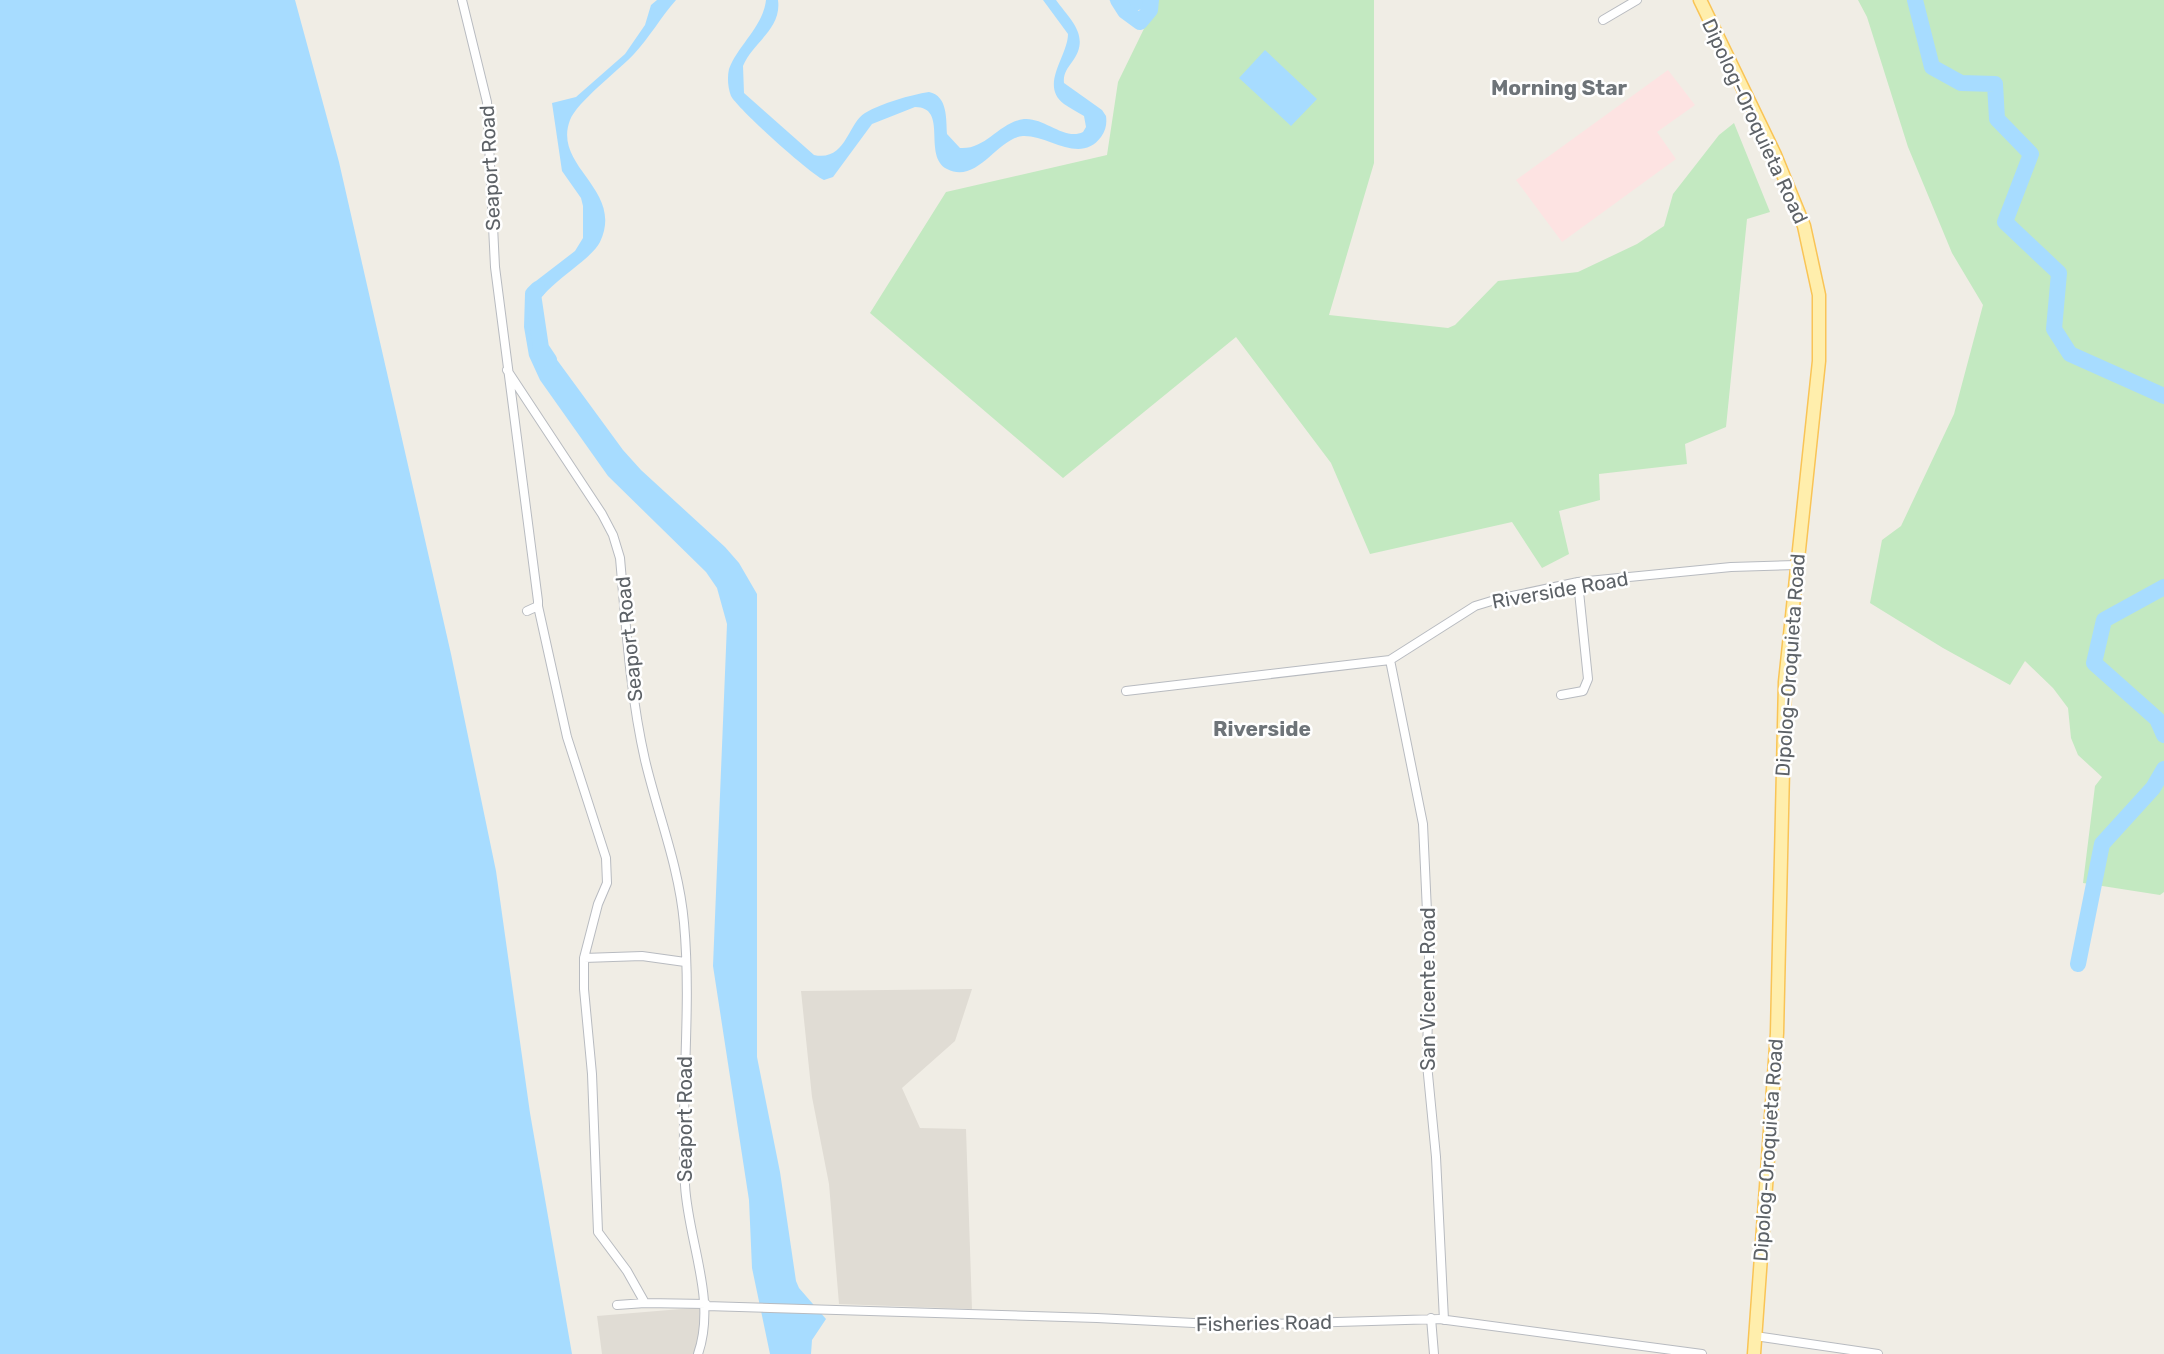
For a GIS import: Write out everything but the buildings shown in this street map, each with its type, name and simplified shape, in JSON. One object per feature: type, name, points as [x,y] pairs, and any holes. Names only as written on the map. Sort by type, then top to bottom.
[{"type":"main road","name":"Dipolog-Oroquieta Road","points":[[1700,0],[1792,192],[1804,226],[1815,270],[1820,318],[1820,361],[1785,682],[1777,1032],[1754,1354]]},
{"type":"street","name":"Seaport Road","points":[[462,0],[487,102],[495,267],[507,370],[602,514],[613,535],[620,558],[635,700],[645,760],[678,871],[684,924],[685,962],[685,1185],[691,1234],[706,1305],[705,1330],[698,1354]]},
{"type":"street","points":[[1603,20],[1637,0]]},
{"type":"street","points":[[507,370],[538,606],[567,737],[606,858],[607,883],[598,904],[584,958],[584,989],[592,1074],[598,1232],[627,1271],[645,1303]]},
{"type":"street","name":"Riverside Road","points":[[1126,691],[1390,660],[1475,606],[1578,582],[1708,569],[1796,565]]},
{"type":"street","points":[[1561,695],[1583,691],[1588,679],[1578,582]]},
{"type":"street","points":[[527,611],[538,606]]},
{"type":"street","name":"San Vicente Road","points":[[1390,660],[1424,824],[1429,956],[1427,1064],[1436,1157],[1444,1320]]},
{"type":"street","points":[[584,958],[642,956],[685,962]]},
{"type":"street","name":"Fisheries Road","points":[[616,1305],[645,1303],[1232,1325],[1431,1318],[1702,1354]]},
{"type":"street","points":[[1431,1318],[1434,1354]]},
{"type":"street","points":[[1755,1336],[1878,1354]]},
{"type":"shaded area","points":[[1668,70],[1695,105],[1657,132],[1676,159],[1562,242],[1516,180]]},
{"type":"shaded area","points":[[972,989],[955,1041],[902,1088],[920,1128],[966,1129],[972,1309],[839,1304],[829,1184],[812,1097],[801,991]]},
{"type":"shaded area","points":[[705,1307],[697,1354],[602,1354],[597,1316]]},
{"type":"green space","points":[[1158,0],[1374,0],[1374,163],[1329,315],[1448,328],[1455,325],[1498,281],[1578,272],[1637,244],[1664,226],[1673,194],[1719,135],[1734,123],[1770,212],[1747,219],[1726,427],[1685,444],[1687,464],[1599,474],[1600,500],[1559,511],[1569,554],[1542,568],[1512,522],[1370,554],[1331,463],[1236,337],[1063,478],[870,313],[946,192],[1107,155],[1118,82]]},
{"type":"green space","points":[[1858,0],[2164,0],[2164,892],[2160,895],[2083,883],[2095,786],[2102,777],[2078,755],[2071,738],[2068,708],[2053,688],[2025,661],[2010,685],[1943,648],[1870,603],[1882,540],[1901,526],[1954,414],[1983,305],[1952,253],[1908,147],[1867,17]]},
{"type":"water","points":[[0,0],[295,0],[339,162],[451,654],[496,871],[530,1113],[572,1354],[0,1354]]},
{"type":"water","points":[[657,0],[676,0],[639,48],[589,95],[570,120],[567,137],[571,151],[597,192],[603,207],[605,223],[600,242],[593,252],[541,297],[533,310],[530,323],[535,337],[549,349],[623,450],[641,470],[725,547],[739,563],[757,594],[757,1057],[780,1172],[796,1281],[799,1288],[826,1319],[812,1340],[811,1354],[770,1354],[752,1268],[749,1200],[713,966],[727,624],[717,588],[706,572],[608,476],[540,380],[529,356],[524,327],[525,294],[536,281],[575,251],[583,238],[583,206],[581,198],[562,171],[552,103],[576,97],[625,54],[645,25],[651,5]]},
{"type":"water","points":[[766,0],[778,0],[776,19],[743,66],[744,93],[814,155],[825,156],[833,153],[865,113],[896,100],[929,92],[935,94],[943,103],[947,134],[960,148],[977,145],[1007,125],[1024,119],[1039,121],[1069,133],[1083,132],[1086,127],[1084,116],[1064,104],[1054,88],[1054,79],[1068,34],[1043,0],[1056,0],[1077,29],[1080,44],[1066,72],[1064,83],[1102,110],[1106,116],[1105,129],[1093,145],[1084,149],[1064,147],[1023,136],[1004,144],[968,171],[958,172],[947,169],[940,163],[936,154],[931,115],[925,109],[915,107],[872,124],[833,177],[824,180],[760,127],[736,103],[730,93],[729,69],[760,19]]},
{"type":"water","points":[[1109,0],[1148,0],[1143,8],[1135,12]]},
{"type":"water","points":[[1265,50],[1317,99],[1291,126],[1239,78]]},
{"type":"waterway","points":[[1118,0],[1125,11],[1140,22],[1150,10],[1151,0]]},
{"type":"waterway","points":[[1915,0],[1932,67],[1961,83],[1995,84],[1997,119],[2031,154],[2005,222],[2059,273],[2054,329],[2070,354],[2164,396]]},
{"type":"waterway","points":[[538,289],[533,294],[541,348],[549,360]]},
{"type":"waterway","points":[[2164,587],[2104,620],[2094,663],[2157,719],[2164,735]]},
{"type":"waterway","points":[[2078,964],[2102,844],[2153,788],[2164,769]]},
{"type":"district","name":"Morning Star","points":[[1559,88]]},
{"type":"district","name":"Riverside","points":[[1262,729]]}]
